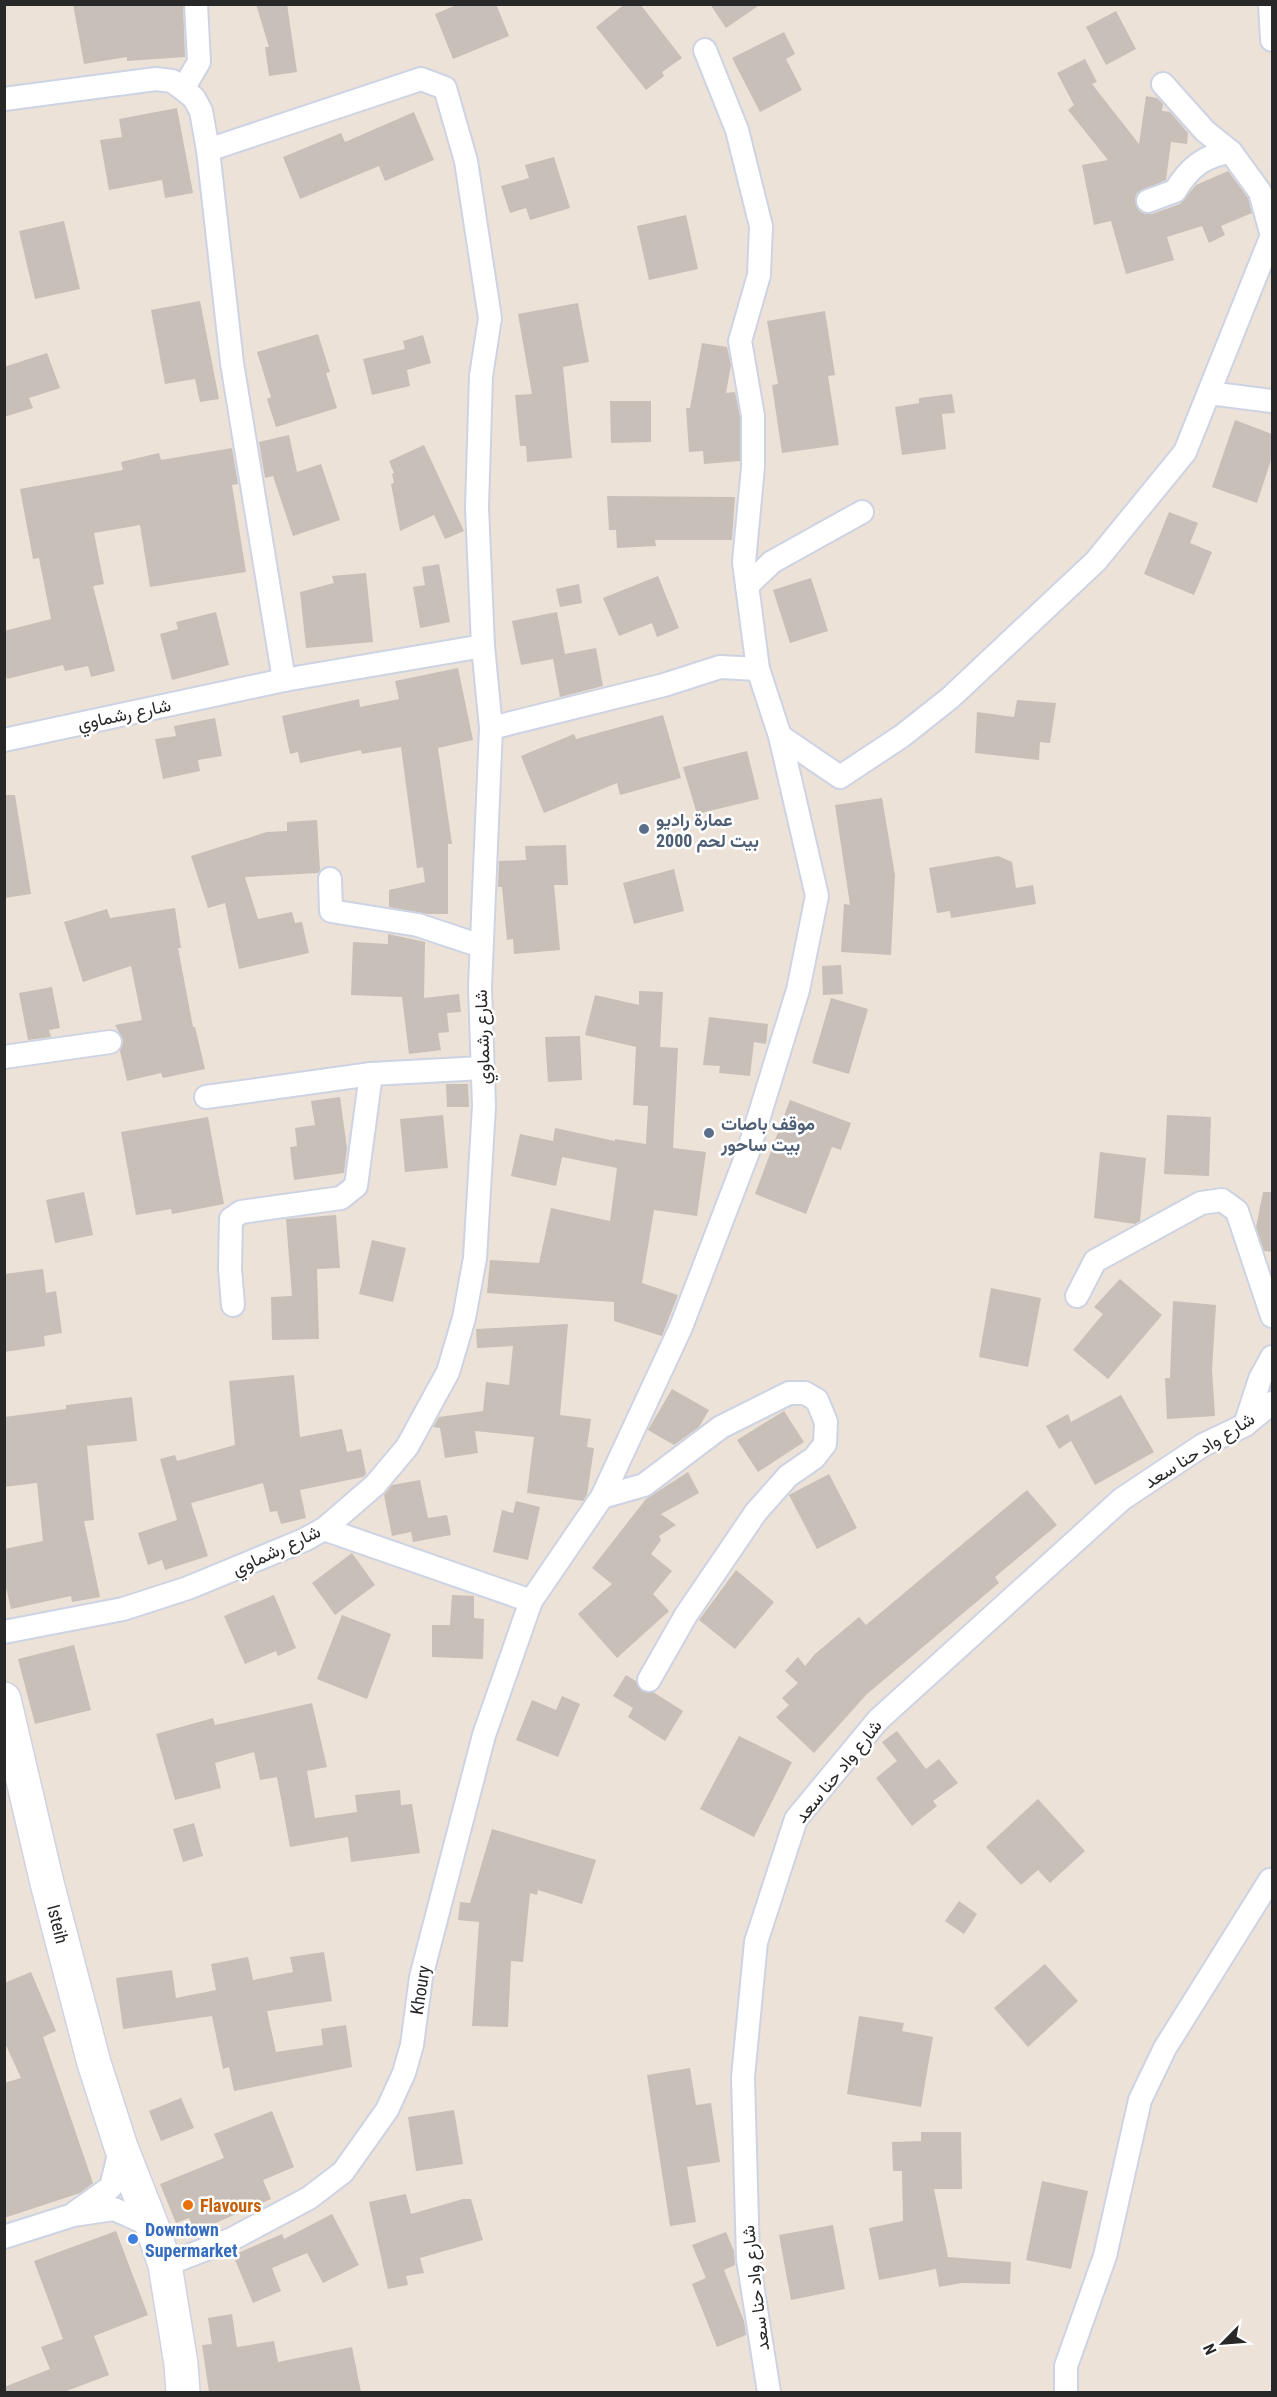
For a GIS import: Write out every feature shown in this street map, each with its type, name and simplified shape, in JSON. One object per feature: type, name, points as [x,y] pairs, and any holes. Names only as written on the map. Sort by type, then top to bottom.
[{"type":"street","points":[[183,89],[199,62],[196,4]]},
{"type":"street","points":[[1270,4],[1272,40]]},
{"type":"street","name":"Khoury","points":[[165,2265],[232,2239],[309,2198],[343,2172],[387,2110],[404,2073],[412,2045],[421,1977],[484,1735],[531,1601],[602,1497],[681,1327],[748,1152],[798,990],[817,896],[780,736],[758,669],[744,562],[753,467],[753,416],[740,341],[759,275],[760,226],[737,130],[705,50]]},
{"type":"street","points":[[4,99],[156,79],[172,81],[194,98],[201,111],[208,150],[232,363],[284,680]]},
{"type":"street","points":[[208,150],[421,79],[445,88],[466,161],[490,318],[481,376],[477,507],[483,646]]},
{"type":"street","points":[[780,736],[840,777],[902,736],[934,711],[1095,561],[1185,452],[1272,236],[1260,192],[1231,152],[1205,131],[1163,84]]},
{"type":"street","points":[[1148,201],[1175,191],[1185,174],[1214,154],[1231,152]]},
{"type":"street","points":[[1209,393],[1272,401]]},
{"type":"street","points":[[747,586],[772,562],[862,512]]},
{"type":"street","name":"شارع رشماوي","points":[[4,740],[284,680],[483,646],[491,728],[480,987],[484,1106],[475,1258],[464,1318],[448,1372],[407,1448],[375,1485],[324,1529],[304,1540],[188,1588],[123,1609],[4,1632]]},
{"type":"street","points":[[491,728],[664,685],[720,667],[758,669]]},
{"type":"street","points":[[330,879],[331,911],[418,925],[482,946]]},
{"type":"street","points":[[4,1057],[110,1042]]},
{"type":"street","points":[[206,1096],[371,1074],[482,1068]]},
{"type":"street","points":[[232,1305],[231,1219],[241,1212],[341,1198],[356,1186],[371,1074]]},
{"type":"street","points":[[1077,1296],[1095,1261],[1201,1203],[1222,1200],[1237,1211],[1268,1297],[1272,1316]]},
{"type":"street","points":[[1245,1425],[1260,1379],[1272,1357]]},
{"type":"street","points":[[602,1497],[644,1485],[721,1427],[789,1393],[805,1393],[817,1400],[825,1422],[825,1444],[814,1458],[788,1476],[756,1512],[686,1615],[649,1680]]},
{"type":"street","name":"شارع واد حنا سعد","points":[[769,2392],[748,2259],[743,2077],[756,1942],[796,1820],[878,1720],[1113,1507],[1203,1445],[1245,1425],[1272,1403]]},
{"type":"street","points":[[324,1529],[531,1601]]},
{"type":"street","name":"Isteih","points":[[4,1699],[47,1882],[88,2041],[121,2147],[165,2265],[181,2364],[183,2392]]},
{"type":"street","points":[[1066,2392],[1066,2366],[1105,2256],[1140,2100],[1165,2048],[1270,1880]]},
{"type":"street","points":[[73,2215],[111,2187],[121,2147]]},
{"type":"street","points":[[4,2237],[73,2215],[114,2209],[152,2226]]},
{"type":"building","points":[[73,4],[183,4],[185,57],[127,61],[127,57],[84,64]]},
{"type":"building","points":[[256,4],[287,4],[297,72],[269,76],[265,47],[269,47]]},
{"type":"building","points":[[459,4],[496,4],[509,36],[453,59],[435,14]]},
{"type":"building","points":[[625,4],[640,4],[682,58],[662,72],[664,76],[646,90],[596,27]]},
{"type":"building","points":[[710,4],[761,4],[726,28]]},
{"type":"building","points":[[1116,11],[1136,49],[1106,65],[1086,27]]},
{"type":"building","points":[[784,32],[795,54],[786,59],[802,90],[760,112],[732,58]]},
{"type":"building","points":[[1085,59],[1097,82],[1092,84],[1139,144],[1146,96],[1157,98],[1163,104],[1162,111],[1170,112],[1188,133],[1187,144],[1171,142],[1166,180],[1137,193],[1135,199],[1139,211],[1152,214],[1180,204],[1196,185],[1228,171],[1248,198],[1252,213],[1221,226],[1225,235],[1209,243],[1202,226],[1167,237],[1174,260],[1126,274],[1111,221],[1094,225],[1082,165],[1108,160],[1068,110],[1074,105],[1057,73]]},
{"type":"building","points":[[177,108],[193,193],[165,198],[162,180],[109,190],[100,140],[122,137],[119,119]]},
{"type":"building","points":[[414,112],[434,160],[385,181],[379,166],[300,199],[283,157],[341,133],[345,142]]},
{"type":"building","points":[[554,157],[570,208],[530,220],[526,208],[510,213],[501,186],[529,178],[525,165]]},
{"type":"building","points":[[686,215],[698,269],[649,280],[637,226]]},
{"type":"building","points":[[64,221],[80,289],[35,299],[19,231]]},
{"type":"building","points":[[200,301],[219,399],[200,402],[195,379],[165,384],[151,310]]},
{"type":"building","points":[[578,303],[589,362],[563,367],[572,458],[527,462],[526,446],[520,446],[515,395],[532,394],[518,314]]},
{"type":"building","points":[[825,311],[835,375],[828,376],[839,445],[782,453],[772,385],[778,384],[767,321]]},
{"type":"building","points":[[318,334],[330,372],[326,373],[337,408],[276,427],[267,399],[271,397],[257,352]]},
{"type":"building","points":[[423,335],[431,363],[407,370],[410,386],[372,395],[363,359],[405,349],[403,341]]},
{"type":"building","points":[[702,343],[727,347],[731,365],[726,393],[735,392],[740,417],[740,461],[704,464],[703,451],[689,452],[686,408],[690,408]]},
{"type":"building","points":[[47,353],[60,388],[29,398],[33,408],[4,417],[4,367]]},
{"type":"building","points":[[952,394],[955,413],[942,414],[946,449],[902,455],[895,407],[919,403],[919,398]]},
{"type":"building","points":[[610,401],[651,401],[651,442],[611,443]]},
{"type":"building","points":[[1235,420],[1272,434],[1272,457],[1257,503],[1212,487]]},
{"type":"building","points":[[289,435],[297,472],[321,464],[340,520],[293,536],[273,476],[265,478],[259,442]]},
{"type":"building","points":[[424,445],[464,531],[445,539],[434,515],[400,531],[391,484],[394,483],[392,474],[394,473],[389,461]]},
{"type":"building","points":[[232,448],[238,484],[232,485],[246,572],[150,587],[140,525],[94,533],[104,584],[93,586],[115,671],[91,677],[88,666],[65,671],[63,665],[7,679],[4,667],[4,631],[51,619],[39,558],[33,559],[20,489],[123,470],[121,462],[159,453],[161,460]]},
{"type":"building","points":[[607,496],[735,497],[732,540],[655,540],[656,546],[617,548],[616,530],[609,530]]},
{"type":"building","points":[[1169,512],[1198,523],[1190,543],[1212,552],[1194,595],[1144,574]]},
{"type":"building","points":[[439,564],[450,622],[420,628],[413,587],[425,585],[422,567]]},
{"type":"building","points":[[366,573],[373,642],[306,648],[300,592],[334,583],[332,576]]},
{"type":"building","points":[[658,576],[679,628],[657,637],[652,623],[619,636],[603,598]]},
{"type":"building","points":[[811,578],[828,631],[790,643],[773,590]]},
{"type":"building","points":[[579,584],[582,603],[560,607],[556,589]]},
{"type":"building","points":[[216,612],[229,665],[172,680],[160,634],[178,629],[176,622]]},
{"type":"building","points":[[557,612],[565,654],[596,648],[603,686],[560,697],[553,659],[521,665],[512,621]]},
{"type":"building","points":[[458,668],[473,740],[438,748],[452,844],[448,844],[448,914],[427,914],[389,907],[389,890],[425,882],[423,867],[417,868],[401,747],[362,754],[361,750],[300,763],[298,752],[290,754],[282,716],[359,699],[360,707],[399,699],[395,681]]},
{"type":"building","points":[[1017,700],[1056,703],[1050,743],[1040,742],[1039,760],[975,753],[977,712],[1014,717]]},
{"type":"building","points":[[663,715],[681,778],[620,795],[617,783],[544,813],[521,756],[574,734],[576,739]]},
{"type":"building","points":[[215,718],[222,756],[198,760],[200,771],[163,779],[155,739],[176,736],[174,726]]},
{"type":"building","points":[[747,751],[759,799],[697,814],[683,767]]},
{"type":"building","points":[[4,795],[15,795],[31,894],[4,898]]},
{"type":"building","points":[[882,798],[895,875],[891,955],[841,952],[844,904],[850,905],[835,805]]},
{"type":"building","points":[[317,820],[320,870],[318,873],[245,877],[258,919],[292,912],[295,923],[302,922],[309,953],[239,969],[225,903],[208,908],[191,856],[267,832],[287,831],[287,822]]},
{"type":"building","points":[[566,845],[568,885],[554,885],[560,950],[514,954],[513,939],[507,940],[502,887],[498,887],[499,861],[526,860],[525,846]]},
{"type":"building","points":[[998,856],[1012,862],[1016,888],[1033,885],[1036,904],[951,918],[950,911],[937,913],[929,868]]},
{"type":"building","points":[[674,869],[684,911],[634,924],[623,883]]},
{"type":"building","points":[[175,908],[181,948],[178,948],[193,1027],[195,1027],[205,1069],[163,1078],[161,1073],[127,1081],[120,1051],[123,1040],[115,1025],[142,1020],[131,966],[83,982],[64,922],[107,909],[110,918]]},
{"type":"building","points":[[388,934],[425,942],[424,998],[459,994],[461,1012],[447,1013],[449,1032],[438,1033],[441,1050],[409,1054],[402,997],[351,995],[353,942],[388,944]]},
{"type":"building","points":[[841,965],[843,994],[823,995],[822,966]]},
{"type":"building","points":[[52,987],[60,1028],[49,1030],[51,1037],[28,1040],[19,993]]},
{"type":"building","points":[[639,991],[663,992],[660,1047],[678,1048],[673,1148],[706,1152],[697,1216],[654,1210],[642,1283],[678,1295],[662,1336],[614,1321],[614,1302],[487,1293],[490,1260],[539,1263],[551,1208],[610,1221],[617,1168],[562,1157],[556,1186],[511,1176],[520,1134],[553,1141],[555,1128],[615,1141],[615,1139],[646,1144],[648,1106],[633,1105],[636,1047],[585,1035],[595,995],[639,1005]]},
{"type":"building","points":[[831,998],[868,1009],[849,1074],[812,1063]]},
{"type":"building","points":[[709,1017],[768,1024],[766,1044],[754,1042],[750,1076],[719,1073],[720,1066],[703,1065]]},
{"type":"building","points":[[580,1036],[582,1080],[548,1082],[545,1037]]},
{"type":"building","points":[[446,1084],[468,1084],[469,1107],[447,1107]]},
{"type":"building","points":[[340,1097],[347,1148],[344,1173],[294,1180],[290,1147],[297,1146],[295,1128],[315,1125],[311,1101]]},
{"type":"building","points":[[790,1100],[851,1123],[841,1150],[832,1147],[806,1214],[755,1194]]},
{"type":"building","points":[[443,1115],[448,1168],[405,1172],[400,1119]]},
{"type":"building","points":[[1167,1115],[1211,1117],[1209,1176],[1164,1174]]},
{"type":"building","points":[[208,1117],[224,1204],[172,1214],[171,1209],[136,1215],[121,1132]]},
{"type":"building","points":[[1100,1152],[1146,1158],[1140,1221],[1135,1224],[1094,1218]]},
{"type":"building","points":[[84,1192],[93,1235],[55,1243],[46,1200]]},
{"type":"building","points":[[1263,1192],[1272,1192],[1272,1252],[1264,1251],[1256,1227]]},
{"type":"building","points":[[336,1215],[340,1268],[317,1269],[319,1339],[272,1340],[271,1297],[292,1296],[286,1219]]},
{"type":"building","points":[[372,1240],[406,1248],[393,1302],[359,1294]]},
{"type":"building","points":[[43,1269],[46,1293],[56,1291],[62,1333],[44,1336],[45,1346],[4,1352],[4,1274]]},
{"type":"building","points":[[1120,1279],[1162,1315],[1108,1379],[1073,1350],[1103,1314],[1094,1307]]},
{"type":"building","points":[[991,1288],[1041,1298],[1028,1367],[979,1357]]},
{"type":"building","points":[[1173,1301],[1216,1305],[1212,1370],[1215,1416],[1167,1419],[1165,1378],[1170,1378]]},
{"type":"building","points":[[568,1324],[560,1415],[591,1419],[587,1447],[594,1448],[587,1495],[583,1501],[527,1493],[534,1437],[475,1431],[478,1453],[445,1458],[440,1428],[433,1427],[439,1417],[483,1411],[486,1382],[509,1385],[513,1346],[477,1348],[476,1329]]},
{"type":"building","points":[[294,1375],[300,1437],[342,1429],[347,1452],[361,1449],[366,1474],[363,1477],[300,1490],[306,1518],[281,1524],[277,1511],[270,1512],[263,1483],[191,1503],[208,1556],[165,1570],[162,1560],[148,1565],[138,1533],[177,1520],[160,1459],[175,1455],[177,1461],[235,1445],[229,1381]]},
{"type":"building","points":[[672,1389],[709,1410],[699,1427],[674,1445],[648,1430]]},
{"type":"building","points":[[1121,1395],[1154,1452],[1095,1485],[1071,1441],[1059,1449],[1046,1426],[1068,1414],[1071,1422]]},
{"type":"building","points":[[132,1397],[137,1441],[87,1446],[94,1520],[84,1521],[100,1597],[72,1602],[71,1596],[11,1609],[4,1579],[4,1549],[43,1541],[37,1483],[4,1487],[4,1417],[66,1409],[66,1405]]},
{"type":"building","points":[[784,1411],[804,1442],[758,1472],[737,1440]]},
{"type":"building","points":[[688,1472],[699,1493],[661,1514],[676,1525],[659,1536],[661,1540],[651,1554],[672,1571],[653,1594],[669,1611],[617,1658],[578,1614],[612,1584],[592,1568],[646,1499]]},
{"type":"building","points":[[829,1474],[857,1528],[817,1549],[789,1495]]},
{"type":"building","points":[[420,1480],[428,1518],[447,1515],[451,1535],[413,1542],[411,1532],[392,1536],[384,1495],[392,1485]]},
{"type":"building","points":[[1027,1490],[1057,1525],[995,1577],[999,1583],[867,1694],[814,1753],[776,1717],[789,1705],[782,1698],[798,1683],[785,1671],[798,1657],[805,1666],[815,1654],[859,1617],[866,1625]]},
{"type":"building","points":[[516,1501],[540,1507],[528,1560],[493,1552],[502,1510],[513,1513]]},
{"type":"building","points":[[352,1553],[375,1585],[335,1615],[312,1583]]},
{"type":"building","points":[[736,1570],[774,1602],[735,1649],[699,1620]]},
{"type":"building","points":[[274,1595],[296,1648],[278,1656],[276,1651],[245,1664],[224,1616]]},
{"type":"building","points":[[452,1595],[474,1596],[474,1618],[484,1619],[483,1659],[432,1657],[432,1625],[450,1625]]},
{"type":"building","points":[[342,1615],[391,1634],[367,1699],[317,1679]]},
{"type":"building","points":[[74,1645],[91,1710],[35,1724],[18,1659]]},
{"type":"building","points":[[626,1675],[636,1681],[642,1691],[653,1692],[683,1711],[665,1741],[628,1717],[633,1708],[613,1696]]},
{"type":"building","points":[[562,1696],[580,1704],[558,1757],[516,1740],[532,1700],[556,1710]]},
{"type":"building","points":[[312,1703],[327,1767],[307,1771],[315,1818],[357,1812],[355,1795],[400,1790],[401,1805],[412,1804],[420,1853],[351,1862],[348,1837],[290,1847],[277,1777],[260,1780],[254,1752],[215,1763],[221,1788],[175,1800],[156,1734],[213,1718],[215,1725]]},
{"type":"building","points":[[897,1731],[926,1769],[939,1759],[958,1783],[933,1801],[937,1806],[912,1826],[876,1778],[897,1761],[882,1742]]},
{"type":"building","points":[[739,1736],[792,1762],[754,1837],[700,1809]]},
{"type":"building","points":[[1038,1799],[1085,1851],[1050,1883],[1038,1870],[1021,1885],[986,1847]]},
{"type":"building","points":[[194,1823],[203,1856],[183,1862],[173,1829]]},
{"type":"building","points":[[492,1829],[596,1860],[582,1904],[538,1890],[537,1895],[530,1893],[523,1962],[511,1961],[508,2027],[472,2026],[479,1922],[458,1920],[460,1902],[470,1903]]},
{"type":"building","points":[[959,1901],[977,1914],[964,1934],[945,1921]]},
{"type":"building","points":[[324,1952],[332,2001],[267,2011],[276,2052],[323,2045],[321,2029],[346,2025],[352,2067],[234,2091],[229,2067],[223,2069],[212,2016],[123,2029],[116,1978],[172,1970],[176,1998],[216,1990],[211,1964],[248,1957],[253,1980],[293,1972],[290,1957]]},
{"type":"building","points":[[1045,1964],[1078,2001],[1028,2047],[994,2008]]},
{"type":"building","points":[[31,1972],[56,2031],[43,2037],[93,2183],[80,2193],[4,2218],[4,2083],[21,2078],[4,2041],[4,1983]]},
{"type":"building","points":[[859,2016],[904,2023],[902,2031],[933,2037],[921,2107],[847,2094]]},
{"type":"building","points":[[690,2068],[696,2105],[711,2103],[720,2162],[687,2167],[696,2222],[670,2226],[647,2075]]},
{"type":"building","points":[[181,2098],[194,2128],[161,2141],[149,2111]]},
{"type":"building","points":[[454,2110],[463,2164],[416,2171],[408,2117]]},
{"type":"building","points":[[272,2111],[294,2167],[263,2180],[271,2199],[195,2232],[189,2218],[176,2223],[160,2184],[224,2158],[214,2134]]},
{"type":"building","points":[[921,2132],[961,2132],[962,2189],[934,2189],[948,2257],[1011,2262],[1010,2284],[962,2283],[939,2287],[936,2269],[879,2280],[869,2228],[903,2221],[902,2171],[893,2171],[892,2142],[921,2141]]},
{"type":"building","points":[[1042,2181],[1088,2191],[1071,2269],[1026,2260]]},
{"type":"building","points":[[406,2194],[411,2214],[463,2199],[471,2199],[483,2240],[420,2258],[424,2273],[406,2276],[408,2285],[388,2289],[369,2202]]},
{"type":"building","points":[[332,2214],[359,2265],[323,2283],[307,2253],[272,2268],[281,2291],[253,2303],[233,2255],[282,2234],[284,2239]]},
{"type":"building","points":[[833,2225],[845,2289],[791,2300],[779,2235]]},
{"type":"building","points":[[116,2231],[148,2315],[94,2336],[109,2375],[64,2392],[4,2392],[4,2387],[50,2369],[41,2347],[63,2339],[34,2261]]},
{"type":"building","points":[[726,2232],[734,2251],[735,2265],[724,2270],[744,2321],[746,2335],[717,2347],[692,2284],[706,2278],[692,2245]]},
{"type":"building","points":[[232,2314],[237,2347],[274,2341],[278,2362],[352,2347],[361,2392],[209,2392],[202,2345],[212,2344],[208,2318]]},
{"type":"place","name":"عمارة راديو بيت لحم 2000","points":[[644,829]]},
{"type":"place","name":"موقف باصات بيت ساحور","points":[[709,1133]]},
{"type":"place","name":"Flavours","points":[[188,2205]]},
{"type":"place","name":"Downtown Supermarket","points":[[133,2239]]}]
